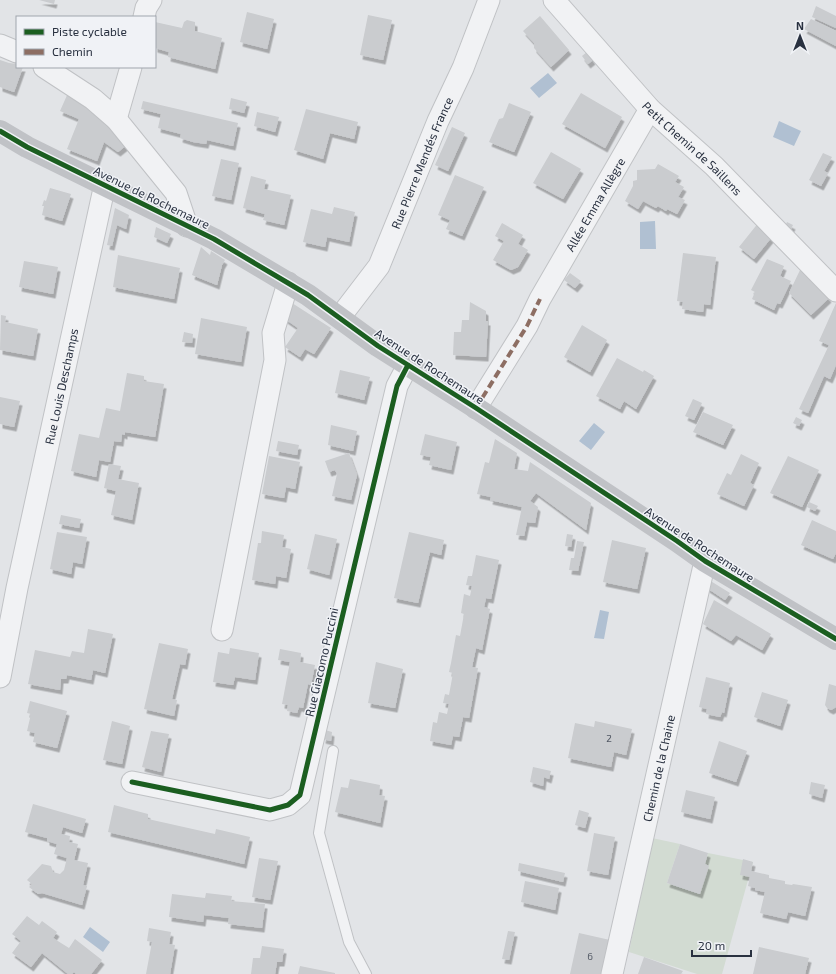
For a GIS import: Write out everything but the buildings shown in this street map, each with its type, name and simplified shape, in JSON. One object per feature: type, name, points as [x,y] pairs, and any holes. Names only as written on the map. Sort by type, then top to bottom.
[{"type":"street","points":[[144,16],[146,8],[151,0]]},
{"type":"street","name":"Rue Pierre Mendés France","points":[[340,317],[378,266],[420,169],[438,121],[463,68],[489,0]]},
{"type":"street","name":"Petit Chemin de Saillens","points":[[554,0],[650,109],[714,166],[836,291]]},
{"type":"street","points":[[0,45],[16,52]]},
{"type":"street","points":[[46,68],[93,99],[116,119],[176,193],[187,226]]},
{"type":"street","points":[[116,119],[131,68]]},
{"type":"street","name":"Allée Emma Allègre","points":[[476,408],[528,326],[540,299],[650,109]]},
{"type":"street","name":"Avenue de Rochemaure","points":[[0,131],[27,147],[105,184],[214,239],[288,283],[340,317],[378,346],[476,408],[671,537],[704,561],[836,639]]},
{"type":"street","name":"Rue Louis Deschamps","points":[[0,677],[8,585],[105,184]]},
{"type":"street","points":[[222,630],[275,360],[272,333],[288,283]]},
{"type":"street","name":"Rue Giacomo Puccini","points":[[132,782],[270,810],[288,806],[300,795],[397,386],[408,365]]},
{"type":"street","name":"Chemin de la Chaine","points":[[612,974],[704,561]]},
{"type":"lane","points":[[333,751],[319,833],[349,942],[366,974]]},
{"type":"shaded area","points":[[652,838],[680,844],[667,883],[699,894],[709,866],[705,864],[708,853],[753,862],[722,974],[697,974],[629,952]]},
{"type":"water","points":[[548,73],[557,83],[539,98],[530,88]]},
{"type":"water","points":[[779,121],[801,131],[794,146],[773,137]]},
{"type":"water","points":[[655,221],[656,249],[640,249],[640,222]]},
{"type":"water","points":[[594,423],[605,432],[591,450],[579,441]]},
{"type":"water","points":[[600,610],[609,612],[604,639],[594,638]]},
{"type":"water","points":[[90,927],[110,942],[103,952],[83,937]]},
{"type":"marked path","points":[[476,408],[527,326],[540,299]]},
{"type":"cycle path","points":[[0,131],[27,147],[214,239],[308,295],[378,346],[476,408],[705,561],[836,639]]},
{"type":"cycle path","points":[[132,782],[270,810],[288,805],[300,795],[397,386],[408,365]]}]
